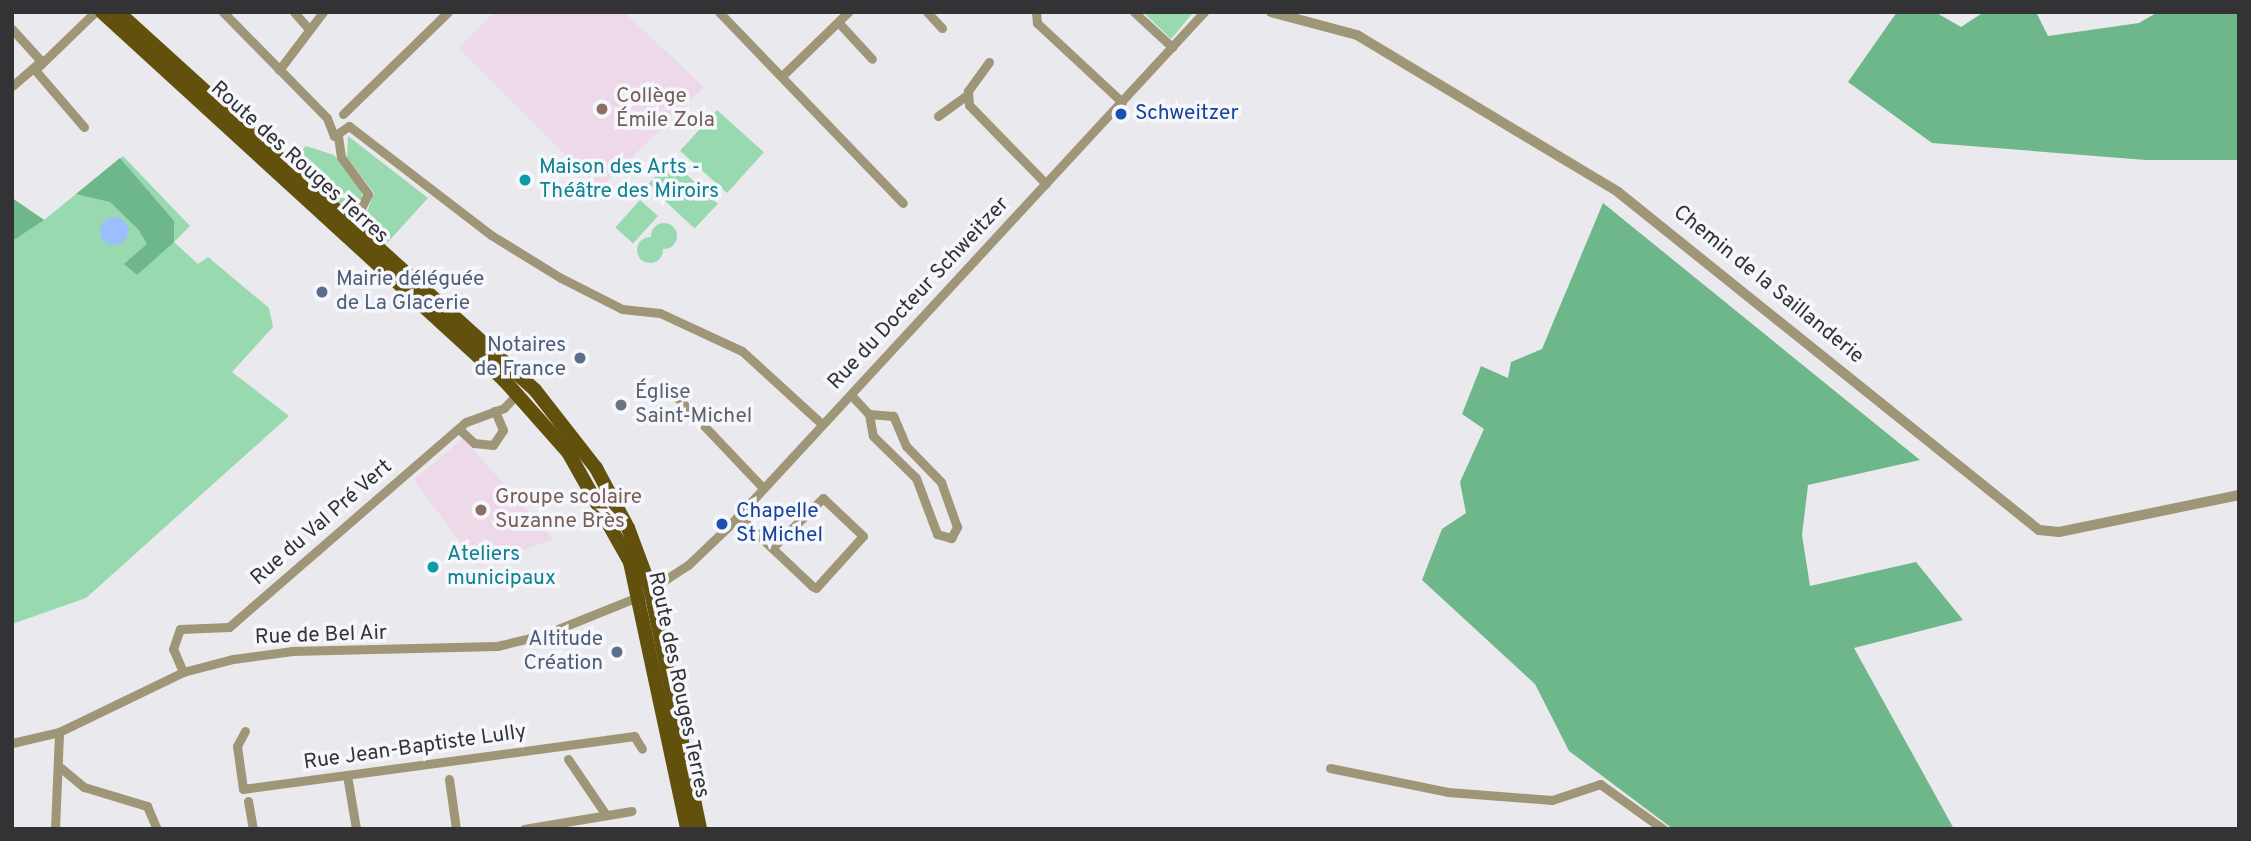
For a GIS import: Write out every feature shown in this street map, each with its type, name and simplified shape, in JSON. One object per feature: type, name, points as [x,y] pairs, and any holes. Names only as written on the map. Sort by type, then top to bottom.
[{"type":"main road","name":"Route des Rouges Terres","points":[[102,12],[541,397],[612,497],[645,592],[700,829]]},
{"type":"main road","name":"Route des Rouges Terres","points":[[118,12],[350,229],[518,393],[601,503],[645,592],[687,829]]},
{"type":"street","points":[[12,86],[95,12]]},
{"type":"street","points":[[222,12],[327,118],[328,132],[338,136]]},
{"type":"street","points":[[294,12],[309,29]]},
{"type":"street","points":[[279,70],[323,12]]},
{"type":"street","points":[[327,118],[343,114],[448,12]]},
{"type":"street","points":[[719,12],[783,75],[903,203]]},
{"type":"street","points":[[783,75],[848,12]]},
{"type":"street","points":[[927,12],[942,28]]},
{"type":"street","points":[[1036,12],[1037,23],[1122,102]]},
{"type":"street","points":[[1134,12],[1172,47]]},
{"type":"street","name":"Rue du Docteur Schweitzer","points":[[645,592],[688,565],[739,516],[1204,12]]},
{"type":"street","name":"Chemin de la Saillanderie","points":[[1271,12],[1357,35],[1618,192],[2039,530],[2059,532],[2239,495]]},
{"type":"street","points":[[838,22],[872,59]]},
{"type":"street","points":[[12,29],[41,61]]},
{"type":"street","points":[[41,61],[37,75],[84,127]]},
{"type":"street","points":[[938,116],[967,95],[989,62]]},
{"type":"street","points":[[967,95],[1046,184]]},
{"type":"street","points":[[343,114],[349,126],[491,235],[561,278],[622,309],[660,313],[742,351],[822,424]]},
{"type":"street","points":[[338,136],[349,126]]},
{"type":"street","points":[[338,136],[341,157],[368,194],[350,229]]},
{"type":"street","points":[[672,392],[763,488]]},
{"type":"street","name":"Rue du Val Pré Vert","points":[[183,672],[173,649],[180,629],[229,626],[460,429],[495,411],[518,393]]},
{"type":"street","points":[[851,395],[870,414],[873,436],[918,482],[937,534],[951,538],[957,527],[941,482],[906,446],[893,416],[870,414]]},
{"type":"street","points":[[460,429],[474,443],[493,445],[503,430],[495,411]]},
{"type":"street","points":[[739,516],[772,548],[816,587],[863,536],[828,499],[818,500],[772,548]]},
{"type":"street","name":"Rue de Bel Air","points":[[12,743],[59,733],[183,672],[282,652],[496,646],[543,635],[645,592]]},
{"type":"street","name":"Rue Jean-Baptiste Lully","points":[[245,731],[237,746],[243,789],[634,736],[642,749]]},
{"type":"street","points":[[55,829],[54,780],[61,768],[59,733]]},
{"type":"street","points":[[568,759],[606,815]]},
{"type":"street","points":[[61,768],[84,787],[147,806],[157,829]]},
{"type":"street","points":[[1330,768],[1448,792],[1552,800],[1600,784],[1663,829]]},
{"type":"street","points":[[347,775],[356,829]]},
{"type":"street","points":[[449,779],[456,829]]},
{"type":"street","points":[[248,801],[253,829]]},
{"type":"street","points":[[524,829],[632,811]]},
{"type":"shaded area","name":"Collège Émile Zola","points":[[494,12],[624,12],[704,87],[599,189],[458,48]]},
{"type":"shaded area","name":"Groupe scolaire Suzanne Brès","points":[[463,438],[553,539],[479,567],[414,480]]},
{"type":"green space","points":[[1143,12],[1192,12],[1192,14],[1171,39]]},
{"type":"green space","points":[[1897,12],[1935,12],[1961,27],[1984,12],[2036,12],[2048,36],[2139,23],[2158,12],[2239,12],[2239,160],[2146,160],[1932,143],[1848,82]]},
{"type":"green space","points":[[717,110],[764,152],[727,193],[680,151]]},
{"type":"green space","points":[[348,136],[428,198],[388,242],[363,222],[374,193],[347,157]]},
{"type":"green space","points":[[306,146],[334,155],[359,186],[363,198],[353,215],[292,160]]},
{"type":"green space","points":[[123,156],[190,226],[174,242],[198,264],[208,257],[269,308],[273,327],[232,372],[289,416],[86,598],[12,624],[12,198],[44,220]]},
{"type":"green space","points":[[120,158],[174,221],[174,242],[137,275],[124,264],[147,244],[138,229],[110,202],[76,194]]},
{"type":"green space","points":[[671,160],[718,204],[695,229],[648,185]]},
{"type":"green space","points":[[12,198],[44,220],[12,241]]},
{"type":"green space","points":[[640,200],[658,216],[633,244],[615,227]]},
{"type":"green space","points":[[1603,203],[1920,460],[1808,485],[1802,535],[1810,586],[1916,562],[1963,620],[1854,648],[1954,829],[1673,829],[1569,751],[1535,684],[1422,580],[1442,529],[1466,513],[1460,482],[1484,429],[1462,414],[1481,366],[1508,378],[1511,362],[1542,349]]},
{"type":"green space","points":[[664,223],[673,227],[677,236],[673,245],[664,249],[655,245],[651,236],[655,227]]},
{"type":"green space","points":[[650,237],[659,241],[663,250],[659,259],[650,263],[641,259],[637,250],[641,241]]},
{"type":"water","points":[[114,217],[124,221],[128,231],[124,241],[114,245],[104,241],[100,231],[104,221]]},
{"type":"place","name":"Collège Émile Zola","points":[[602,109]]},
{"type":"place","name":"Schweitzer","points":[[1121,114]]},
{"type":"place","name":"Maison des Arts - Théâtre des Miroirs","points":[[525,180]]},
{"type":"place","name":"Mairie déléguée de La Glacerie","points":[[322,292]]},
{"type":"place","name":"Notaires de France","points":[[580,358]]},
{"type":"place","name":"Église Saint-Michel","points":[[621,405]]},
{"type":"place","name":"Groupe scolaire Suzanne Brès","points":[[481,510]]},
{"type":"place","name":"Chapelle St Michel","points":[[722,524]]},
{"type":"place","name":"Ateliers municipaux","points":[[433,567]]},
{"type":"place","name":"Altitude Création","points":[[617,652]]}]
